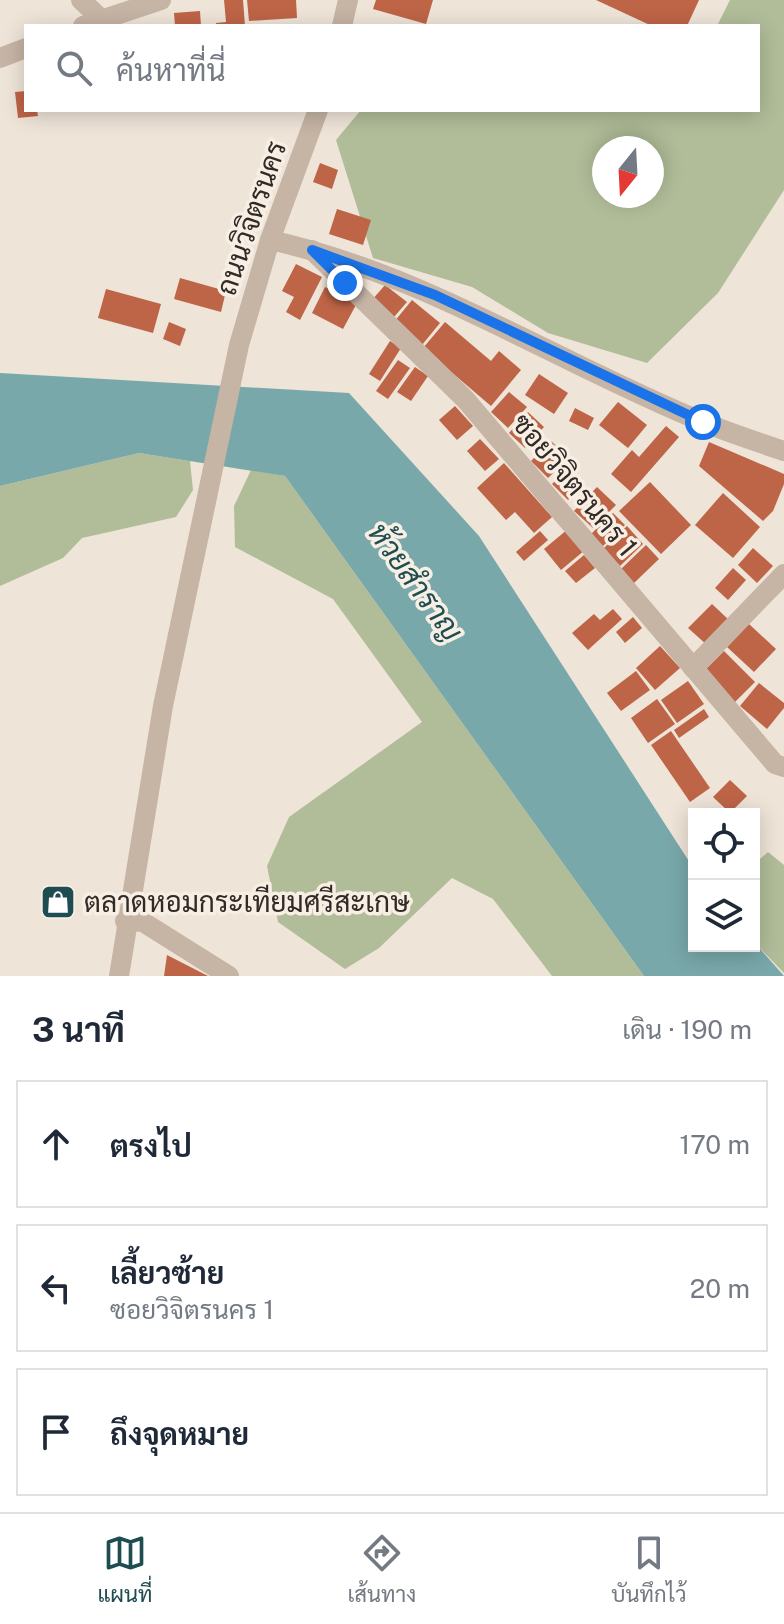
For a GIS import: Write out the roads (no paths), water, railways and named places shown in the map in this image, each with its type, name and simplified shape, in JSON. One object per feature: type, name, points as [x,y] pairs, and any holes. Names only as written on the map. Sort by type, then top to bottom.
[{"type":"street","points":[[81,0],[92,23],[161,0]]},
{"type":"street","points":[[342,24],[348,0]]},
{"type":"street","points":[[0,58],[24,49]]},
{"type":"street","name":"ถนนวิจิตรนคร","points":[[119,976],[125,921],[163,706],[239,345],[270,240],[317,112]]},
{"type":"street","points":[[270,240],[312,250],[435,295],[703,422],[784,451]]},
{"type":"street","name":"ซอยวิจิตรนคร 1","points":[[312,250],[465,399],[775,764],[784,767]]},
{"type":"street","points":[[693,668],[784,574]]},
{"type":"street","points":[[125,921],[143,922],[229,976]]},
{"type":"water","name":"ห้วยสำราญ","points":[[0,373],[349,393],[479,536],[688,860],[688,952],[760,952],[760,949],[784,976],[644,976],[285,476],[139,453],[0,486]]},
{"type":"place","name":"ตลาดหอมกระเทียมศรีสะเกษ","points":[[58,902]]}]
